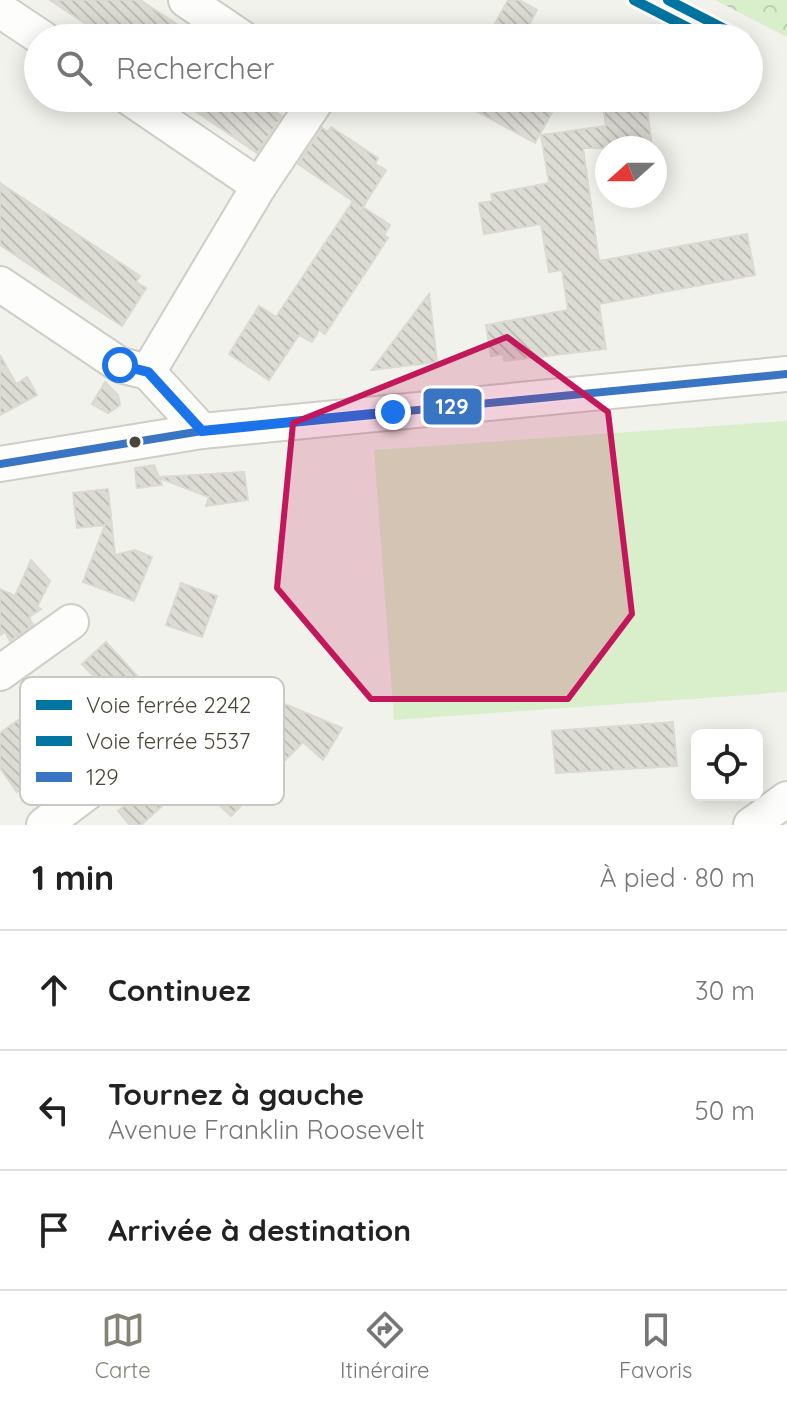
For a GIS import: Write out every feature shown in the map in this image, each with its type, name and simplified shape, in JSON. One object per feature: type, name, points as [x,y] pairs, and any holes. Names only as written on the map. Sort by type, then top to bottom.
[{"type":"street","points":[[186,0],[221,24]]},
{"type":"street","points":[[0,10],[24,26]]},
{"type":"street","points":[[151,112],[259,186]]},
{"type":"street","points":[[148,372],[259,186],[309,112]]},
{"type":"street","points":[[0,284],[120,365],[148,372],[202,431]]},
{"type":"street","points":[[0,464],[202,431],[787,374]]},
{"type":"street","points":[[0,673],[71,622]]},
{"type":"street","points":[[751,825],[787,799]]},
{"type":"street","points":[[44,825],[71,805]]},
{"type":"highlighted area","points":[[507,337],[608,412],[632,614],[568,699],[371,699],[277,588],[293,423]]},
{"type":"green space","points":[[715,0],[787,0],[787,37]]},
{"type":"green space","points":[[787,421],[787,692],[394,720],[374,450]]},
{"type":"building","points":[[50,0],[140,0],[177,24],[86,24]]},
{"type":"building","points":[[508,0],[519,0],[537,10],[530,24],[495,24]]},
{"type":"building","points":[[197,112],[276,112],[282,116],[257,153]]},
{"type":"building","points":[[479,112],[552,112],[535,143]]},
{"type":"building","points":[[604,112],[648,112],[651,136],[595,136],[595,148],[583,148],[599,261],[747,234],[755,275],[599,304],[606,349],[504,361],[503,354],[491,356],[486,325],[568,310],[562,270],[549,272],[541,224],[484,234],[479,203],[493,201],[491,194],[549,183],[541,135],[606,126]]},
{"type":"building","points":[[331,127],[378,158],[375,164],[386,170],[363,207],[390,225],[384,235],[388,238],[325,334],[319,330],[312,342],[299,335],[269,380],[229,354],[259,306],[276,317],[353,201],[298,164],[322,128],[328,132]]},
{"type":"building","points":[[0,183],[140,276],[136,282],[146,288],[122,326],[0,245]]},
{"type":"building","points":[[429,294],[437,362],[372,370]]},
{"type":"building","points":[[0,355],[16,384],[27,377],[37,395],[0,415]]},
{"type":"building","points":[[105,382],[118,395],[120,405],[108,413],[92,404]]},
{"type":"building","points":[[154,465],[159,477],[244,472],[248,500],[206,506],[209,497],[159,478],[162,485],[137,488],[135,468]]},
{"type":"building","points":[[108,489],[115,555],[135,550],[152,557],[134,601],[83,582],[105,525],[77,528],[73,493]]},
{"type":"building","points":[[31,560],[50,581],[37,607],[41,609],[29,617],[33,625],[10,641],[5,632],[0,635],[0,589],[15,596]]},
{"type":"building","points":[[181,583],[217,596],[202,637],[166,625]]},
{"type":"building","points":[[106,642],[138,677],[94,677],[82,664]]},
{"type":"building","points":[[284,704],[342,728],[323,760],[303,742],[284,762]]},
{"type":"building","points":[[20,719],[20,790],[17,792],[0,768],[0,733]]},
{"type":"building","points":[[673,722],[677,766],[556,773],[552,731]]},
{"type":"building","points":[[126,805],[163,805],[141,825],[130,825],[118,811]]},
{"type":"building","points":[[219,805],[242,805],[231,816]]},
{"type":"rail line","name":"5537","points":[[634,0],[681,24]]},
{"type":"rail line","name":"2242","points":[[668,0],[715,24]]},
{"type":"transit line","name":"129","points":[[0,464],[202,431],[787,374]]},
{"type":"route","points":[[120,365],[148,372],[202,431],[393,412]]}]
